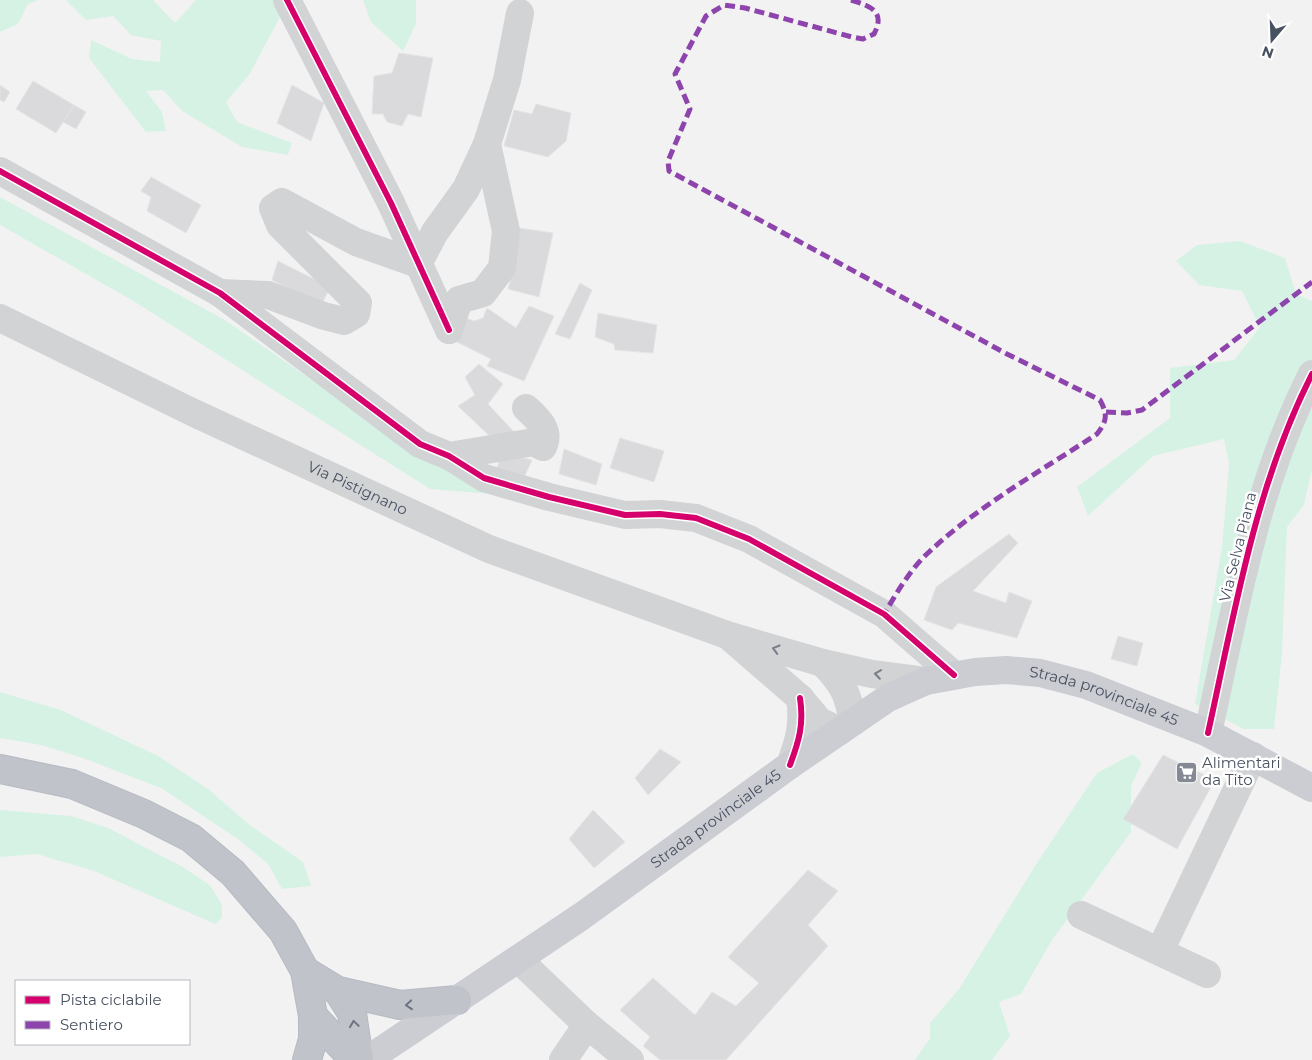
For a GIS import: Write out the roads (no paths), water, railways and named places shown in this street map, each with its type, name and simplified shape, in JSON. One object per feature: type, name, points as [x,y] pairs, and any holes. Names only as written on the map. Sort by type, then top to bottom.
[{"type":"highway","points":[[0,769],[72,784],[144,814],[191,838],[234,873],[283,931],[305,971],[313,1016],[313,1039],[307,1060]]},
{"type":"highway","points":[[305,971],[338,991],[400,1006],[457,1000]]},
{"type":"highway","points":[[338,991],[352,1013],[359,1060]]},
{"type":"highway","points":[[313,1016],[354,1060]]},
{"type":"main road","name":"Strada provinciale 45","points":[[367,1060],[518,959],[846,726],[888,698],[926,681],[954,675],[1006,670],[1040,673],[1086,685],[1208,733],[1312,788]]},
{"type":"street","points":[[287,0],[391,203],[449,330],[459,300],[483,293],[502,268],[506,231],[487,144]]},
{"type":"street","points":[[418,264],[435,232],[466,189],[487,144],[506,80],[520,13]]},
{"type":"street","points":[[0,171],[220,292],[420,444],[448,456],[484,478],[549,497],[625,515],[660,514],[696,518],[749,539],[884,614],[954,675]]},
{"type":"street","points":[[220,292],[268,294],[324,316],[344,321],[356,314],[358,303],[280,225],[274,208],[282,202],[356,242],[418,264]]},
{"type":"street","name":"Via Pistignano","points":[[0,318],[194,413],[489,549],[727,635],[823,663],[872,674],[926,681]]},
{"type":"street","name":"Via Selva Piana","points":[[1208,733],[1256,517],[1296,406],[1312,374]]},
{"type":"street","points":[[448,456],[534,442],[543,447],[547,439],[546,431],[526,408]]},
{"type":"street","points":[[727,635],[800,698],[819,721],[846,726],[848,695],[841,681],[823,663]]},
{"type":"street","points":[[790,765],[800,737],[803,718],[800,698]]},
{"type":"street","points":[[1160,951],[1253,756]]},
{"type":"street","points":[[1080,914],[1207,974]]},
{"type":"street","points":[[518,959],[587,1025],[630,1060]]},
{"type":"street","points":[[563,1060],[587,1025]]},
{"type":"place","name":"Alimentari da Tito","points":[[1186,772]]}]
